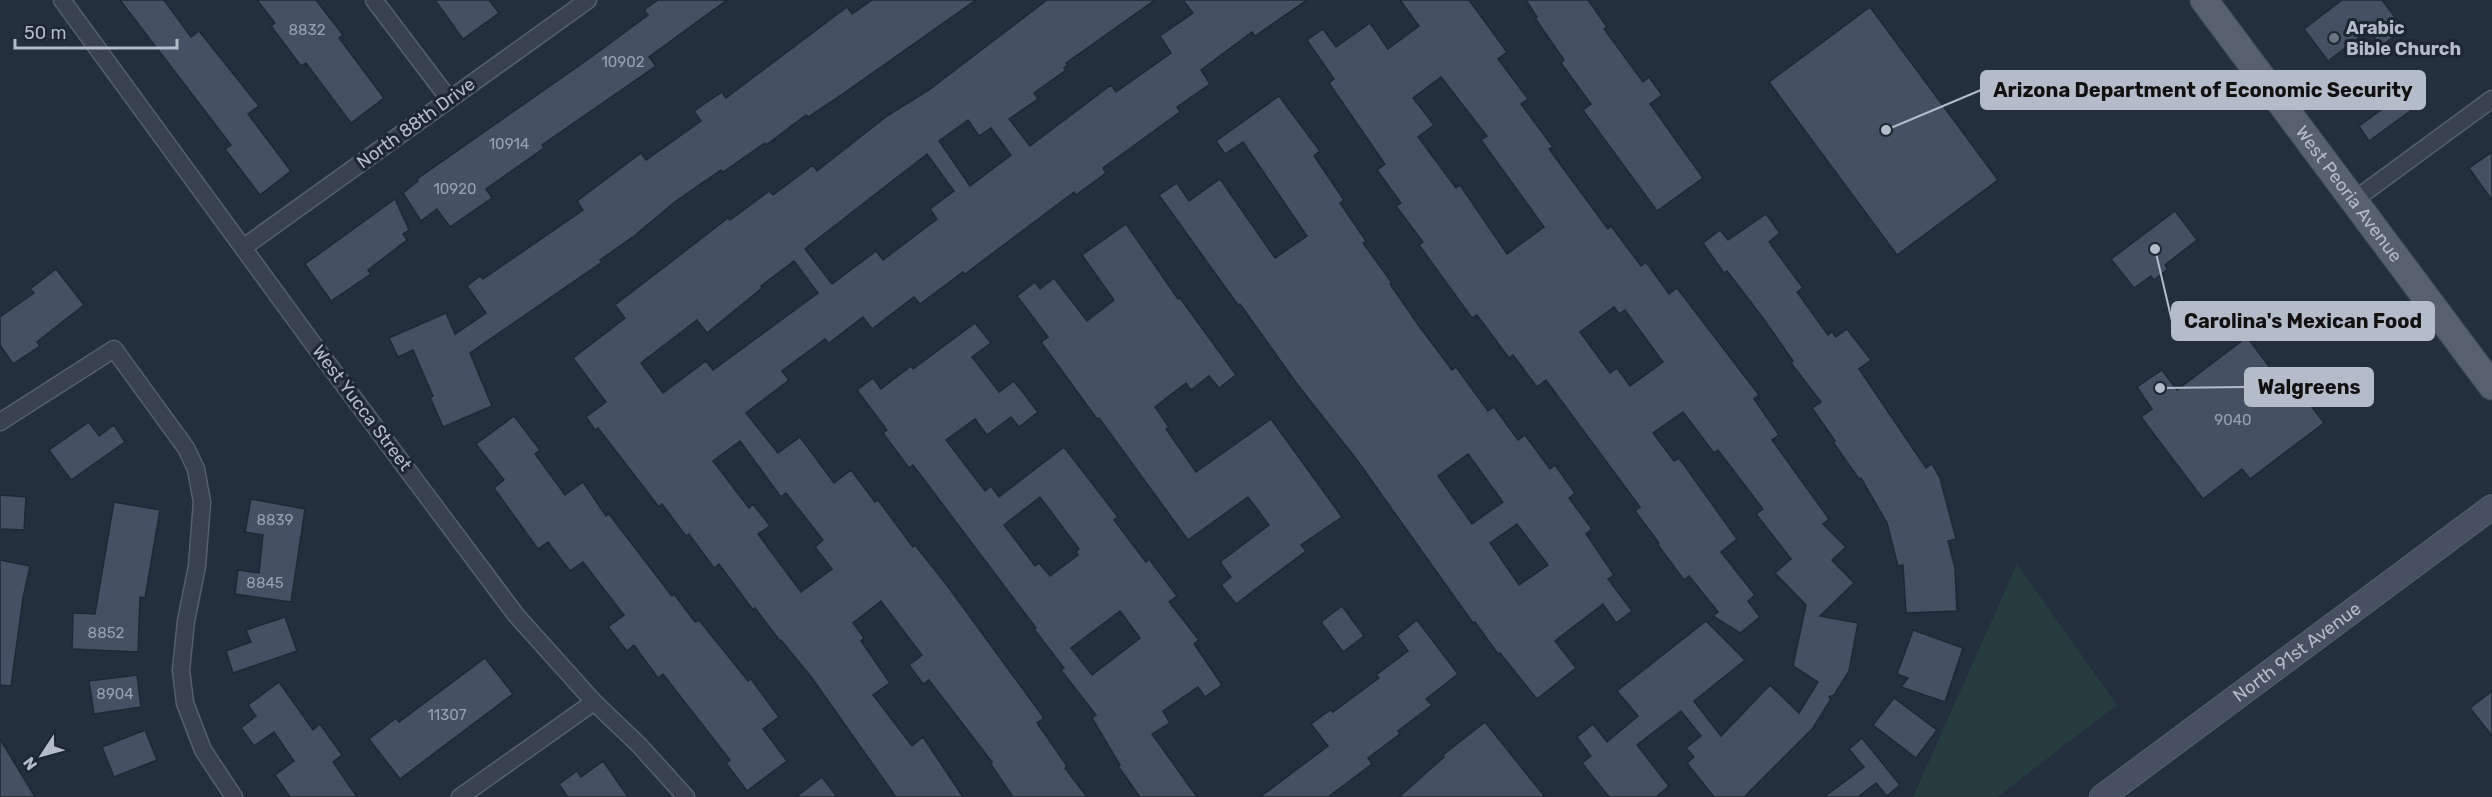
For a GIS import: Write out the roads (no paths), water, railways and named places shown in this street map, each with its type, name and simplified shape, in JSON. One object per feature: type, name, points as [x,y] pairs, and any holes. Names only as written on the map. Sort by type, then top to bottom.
[{"type":"main road","name":"West Peoria Avenue","points":[[2204,0],[2492,386]]},
{"type":"main road","name":"North 91st Avenue","points":[[2102,797],[2492,507]]},
{"type":"street","name":"West Yucca Street","points":[[62,0],[314,345],[516,615],[594,702],[639,745],[686,797]]},
{"type":"street","points":[[374,0],[448,99]]},
{"type":"street","name":"North 88th Drive","points":[[244,247],[588,0]]},
{"type":"street","points":[[2353,201],[2492,99]]},
{"type":"street","points":[[0,422],[114,349],[186,448],[196,469],[202,502],[197,566],[186,621],[181,670],[185,703],[203,750],[234,797]]},
{"type":"street","points":[[460,797],[594,702]]},
{"type":"place","name":"Arabic Bible Church","points":[[2334,38]]},
{"type":"place","name":"Arizona Department of Economic Security","points":[[1886,130]]},
{"type":"place","name":"Carolina's Mexican Food","points":[[2155,249]]},
{"type":"place","name":"Walgreens","points":[[2160,388]]}]
